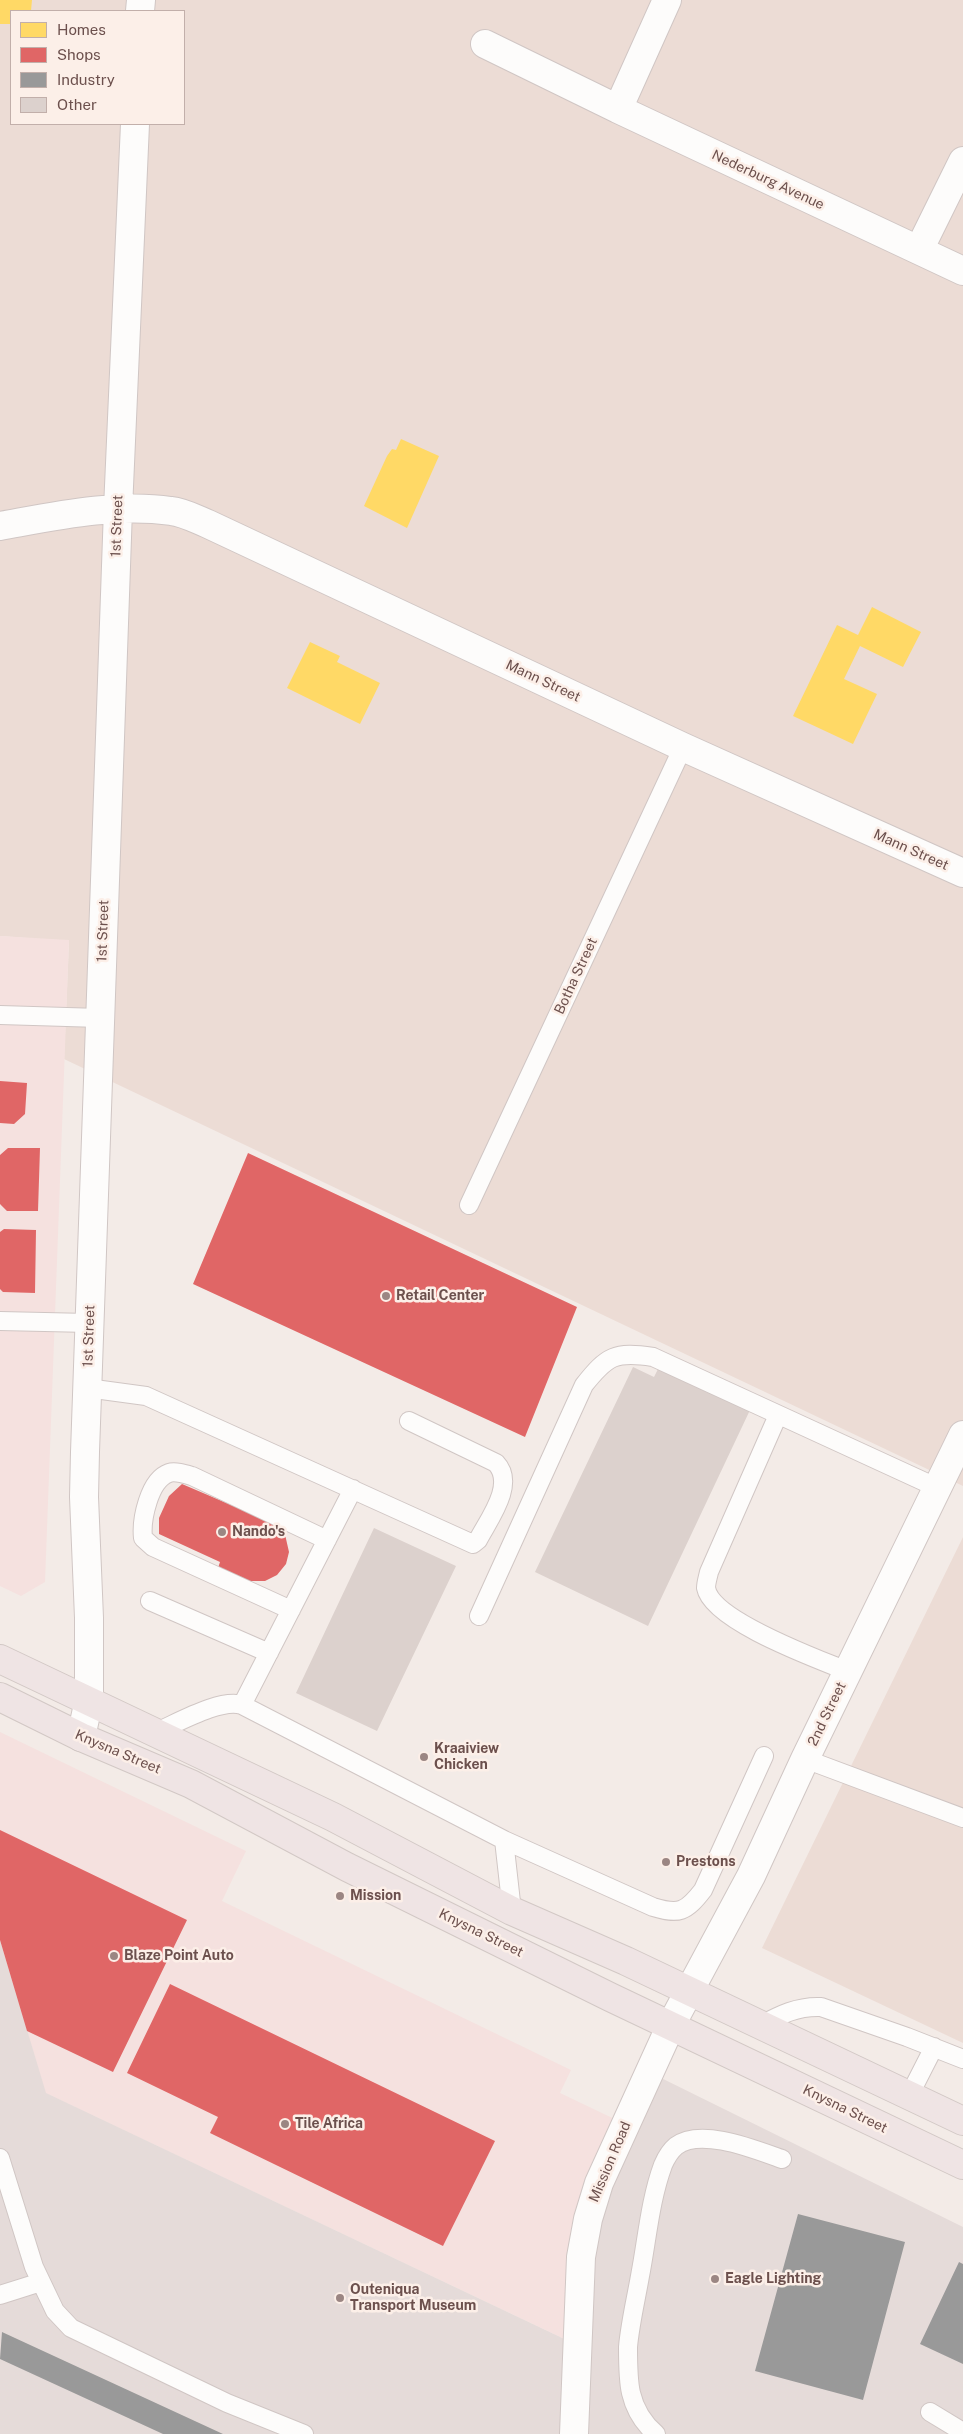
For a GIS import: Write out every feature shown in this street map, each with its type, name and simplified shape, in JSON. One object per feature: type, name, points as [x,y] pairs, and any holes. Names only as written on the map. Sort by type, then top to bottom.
[{"type":"highway","points":[[0,1659],[333,1817],[512,1911],[626,1962],[963,2121]]},
{"type":"highway","name":"Knysna Street","points":[[0,1697],[81,1737],[191,1784],[347,1867],[963,2165]]},
{"type":"street","points":[[618,109],[667,0]]},
{"type":"street","name":"Nederburg Avenue","points":[[485,44],[618,109],[963,271]]},
{"type":"street","name":"1st Street","points":[[81,1737],[89,1700],[89,1618],[84,1497],[87,1388],[118,509],[135,125]]},
{"type":"street","points":[[919,250],[963,161]]},
{"type":"street","name":"Mann Street","points":[[0,526],[60,515],[118,509],[173,511],[208,524],[683,747],[963,873]]},
{"type":"street","name":"2nd Street","points":[[689,1992],[751,1876],[805,1758],[963,1436]]},
{"type":"street","name":"Mission Road","points":[[574,2434],[579,2276],[588,2219],[606,2165],[671,2025],[689,1992]]},
{"type":"lane","name":"Botha Street","points":[[469,1205],[683,747]]},
{"type":"lane","points":[[0,1015],[100,1018]]},
{"type":"lane","points":[[0,1321],[90,1324]]},
{"type":"lane","points":[[479,1616],[584,1385],[599,1366],[628,1353],[653,1357],[938,1488]]},
{"type":"lane","points":[[87,1388],[146,1396],[470,1544],[478,1540],[503,1488],[505,1478],[502,1469],[496,1463],[409,1421]]},
{"type":"lane","points":[[778,1415],[709,1572],[706,1587],[710,1596],[723,1609],[756,1633],[847,1671]]},
{"type":"lane","points":[[291,1610],[153,1547],[143,1538],[143,1512],[160,1478],[169,1473],[192,1476],[327,1540]]},
{"type":"lane","points":[[242,1705],[353,1489]]},
{"type":"lane","points":[[150,1601],[269,1653]]},
{"type":"lane","points":[[154,1733],[219,1706],[235,1703],[242,1705],[504,1840],[653,1907],[669,1912],[680,1911],[692,1904],[702,1890],[764,1756]]},
{"type":"lane","points":[[805,1758],[963,1818]]},
{"type":"lane","points":[[504,1840],[512,1911]]},
{"type":"lane","points":[[759,2026],[788,2011],[808,2006],[821,2007],[963,2059]]},
{"type":"lane","points":[[909,2096],[934,2047]]},
{"type":"lane","points":[[656,2434],[646,2425],[636,2409],[630,2392],[628,2347],[651,2213],[663,2166],[669,2153],[676,2146],[684,2142],[702,2140],[730,2141],[782,2160]]},
{"type":"lane","points":[[0,2158],[6,2202],[55,2311],[71,2328],[227,2403],[304,2434]]},
{"type":"lane","points":[[0,2295],[41,2282]]},
{"type":"lane","points":[[930,2412],[963,2432]]},
{"type":"shaded area","points":[[0,0],[963,0],[963,1486],[64,1059],[69,941],[0,936]]},
{"type":"shaded area","points":[[0,936],[69,940],[45,1582],[21,1596],[0,1586]]},
{"type":"shaded area","points":[[963,1537],[963,2043],[762,1948]]},
{"type":"shaded area","points":[[0,1732],[246,1851],[222,1901],[571,2070],[560,2093],[625,2124],[577,2345],[45,2093],[0,1940]]},
{"type":"shaded area","points":[[0,1940],[46,2093],[577,2345],[579,2276],[649,2072],[963,2227],[963,2434],[0,2434]]},
{"type":"building: Homes","points":[[0,0],[32,0],[31,10],[10,10],[10,24],[0,24]]},
{"type":"building: Homes","points":[[401,439],[439,456],[407,528],[364,506],[387,456],[392,449],[396,450]]},
{"type":"building: Homes","points":[[872,607],[921,632],[903,667],[860,646],[844,679],[877,694],[853,744],[793,716],[837,625],[858,635]]},
{"type":"building: Homes","points":[[310,642],[340,656],[337,662],[380,683],[360,724],[287,688]]},
{"type":"building: Shops","points":[[0,1081],[27,1083],[25,1114],[14,1124],[0,1123]]},
{"type":"building: Shops","points":[[8,1148],[40,1148],[38,1211],[7,1211],[0,1204],[0,1155]]},
{"type":"building: Shops","name":"Retail Center","points":[[248,1153],[577,1307],[525,1437],[193,1284]]},
{"type":"building: Shops","points":[[4,1229],[36,1230],[35,1293],[3,1292],[0,1289],[0,1232]]},
{"type":"building: Shops","name":"Nando's","points":[[182,1484],[278,1525],[284,1530],[289,1552],[286,1564],[277,1575],[265,1581],[247,1581],[218,1568],[220,1562],[159,1534],[159,1518],[169,1496]]},
{"type":"building: Shops","points":[[0,1830],[187,1920],[113,2072],[27,2031],[0,1940]]},
{"type":"building: Shops","points":[[170,1984],[495,2141],[443,2246],[210,2133],[218,2117],[127,2073]]},
{"type":"building: Industry","points":[[798,2214],[905,2242],[863,2400],[755,2371]]},
{"type":"building: Industry","points":[[959,2262],[963,2264],[963,2364],[920,2344]]},
{"type":"building: Industry","points":[[2,2332],[223,2434],[163,2434],[0,2359]]},
{"type":"building: Other","points":[[633,1367],[654,1377],[659,1367],[750,1410],[648,1626],[535,1572]]},
{"type":"building: Other","points":[[374,1528],[456,1566],[377,1731],[296,1693]]},
{"type":"place","name":"Retail Center","points":[[386,1296]]},
{"type":"place","name":"Nando's","points":[[222,1532]]},
{"type":"place","name":"Kraaiview Chicken","points":[[424,1757]]},
{"type":"place","name":"Prestons","points":[[666,1862]]},
{"type":"place","name":"Mission","points":[[340,1896]]},
{"type":"place","name":"Blaze Point Auto","points":[[114,1956]]},
{"type":"place","name":"Tile Africa","points":[[285,2124]]},
{"type":"place","name":"Eagle Lighting","points":[[715,2279]]},
{"type":"place","name":"Outeniqua Transport Museum","points":[[340,2298]]}]
